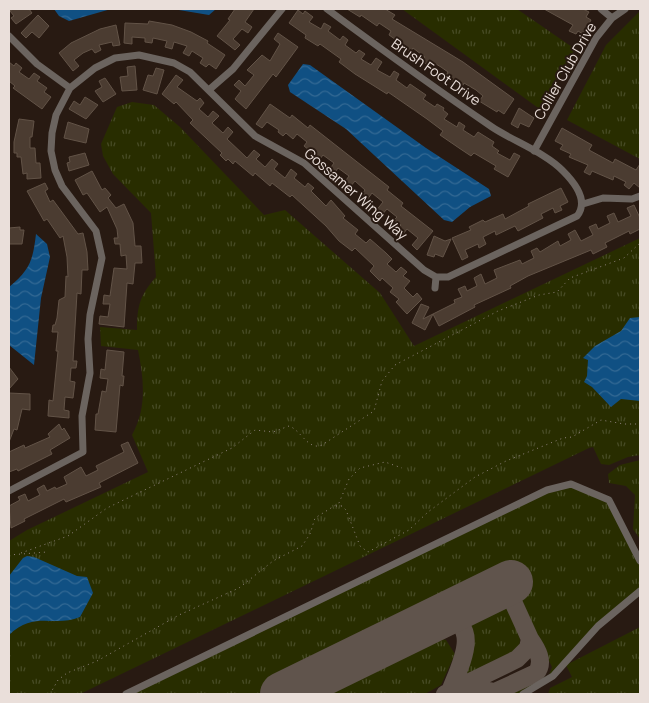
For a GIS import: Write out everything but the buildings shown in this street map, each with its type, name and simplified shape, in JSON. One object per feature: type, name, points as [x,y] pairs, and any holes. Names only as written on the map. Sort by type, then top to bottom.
[{"type":"street","points":[[210,90],[233,69],[282,9]]},
{"type":"street","name":"Brush Foot Drive","points":[[327,9],[490,125],[534,151]]},
{"type":"street","points":[[601,9],[612,18]]},
{"type":"street","name":"Collier Club Drive","points":[[534,151],[596,38],[612,18],[625,9]]},
{"type":"street","points":[[9,36],[38,64],[70,88]]},
{"type":"street","name":"Gossamer Wing Way","points":[[9,491],[80,456],[84,446],[82,430],[90,373],[88,339],[90,315],[102,258],[96,231],[62,186],[55,170],[51,151],[56,115],[70,88],[95,68],[115,58],[139,55],[174,63],[190,72],[255,136],[304,163],[424,270],[436,277]]},
{"type":"street","points":[[534,151],[561,169],[573,182],[583,204]]},
{"type":"street","points":[[436,288],[436,277],[448,277],[577,216],[583,204],[603,198],[632,199],[640,196]]},
{"type":"street","points":[[126,694],[547,490],[561,486],[571,484],[609,500],[640,561]]},
{"type":"street","points":[[523,694],[553,676],[598,626],[640,591]]},
{"type":"path","points":[[21,553],[74,534],[107,508],[236,446],[255,430],[273,432],[288,426],[302,434],[311,446],[322,445],[374,411],[382,381],[395,365],[498,311],[538,295],[557,292],[570,278],[624,258],[640,244]]},
{"type":"path","points":[[336,506],[342,506],[346,510],[360,546],[368,552],[409,530],[459,488],[506,461],[563,438],[572,437],[600,420],[640,424]]},
{"type":"path","points":[[50,694],[58,680],[67,673],[97,661],[178,615],[239,588],[273,561],[302,546],[309,537],[315,518],[336,506],[342,497],[349,478],[362,467],[385,462],[402,468]]},
{"type":"path","points":[[9,555],[48,552]]},
{"type":"green space","points":[[402,9],[517,9],[575,49],[541,110]]},
{"type":"green space","points":[[640,11],[640,159],[567,120],[606,45]]},
{"type":"green space","points":[[132,102],[154,105],[180,127],[264,215],[285,210],[380,293],[414,346],[640,238],[640,455],[628,457],[609,465],[601,464],[593,447],[589,448],[80,694],[9,694],[9,541],[27,530],[148,472],[132,435],[140,415],[143,394],[138,350],[101,346],[100,327],[137,330],[140,301],[156,277],[151,213],[113,174],[103,156],[101,144],[117,107]]},
{"type":"green space","points":[[640,460],[640,539],[633,529],[635,495],[626,486],[609,483],[608,474],[620,465]]},
{"type":"green space","points":[[572,487],[607,501],[613,508],[640,565],[640,588],[543,682],[518,694],[508,694],[549,675],[552,667],[516,593],[519,591],[509,572],[257,694],[128,694],[546,492]]},
{"type":"green space","points":[[499,602],[510,610],[517,623],[520,637],[518,650],[464,677],[464,669],[472,648],[473,634],[464,618]]},
{"type":"green space","points":[[640,627],[640,694],[548,694],[550,688],[572,677],[566,665]]},
{"type":"green space","points":[[432,636],[446,640],[455,654],[441,685],[425,694],[307,694],[425,637]]},
{"type":"water","points":[[54,9],[111,9],[69,21],[59,16]]},
{"type":"water","points":[[173,9],[216,9],[209,15]]},
{"type":"water","points":[[303,64],[310,65],[426,148],[489,189],[491,196],[470,207],[452,222],[444,220],[346,129],[290,92],[288,85]]},
{"type":"water","points":[[36,234],[47,244],[50,257],[41,298],[34,365],[9,345],[9,287],[26,270],[32,258]]},
{"type":"water","points":[[640,317],[640,401],[621,399],[611,407],[592,387],[584,382],[587,376],[588,360],[583,358],[595,346],[621,331],[630,318]]},
{"type":"water","points":[[27,556],[34,557],[77,576],[87,577],[93,593],[80,617],[71,620],[27,623],[9,635],[9,576],[23,558]]},
{"type":"taxiway","points":[[445,694],[517,659],[528,648],[530,639],[510,595],[503,590],[495,590]]},
{"type":"taxiway","points":[[441,616],[454,620],[462,627],[466,637],[462,659],[449,694]]},
{"type":"taxiway","points":[[461,686],[495,692],[536,673],[539,669],[540,660],[530,639]]},
{"type":"runway","points":[[282,694],[511,582]]}]
